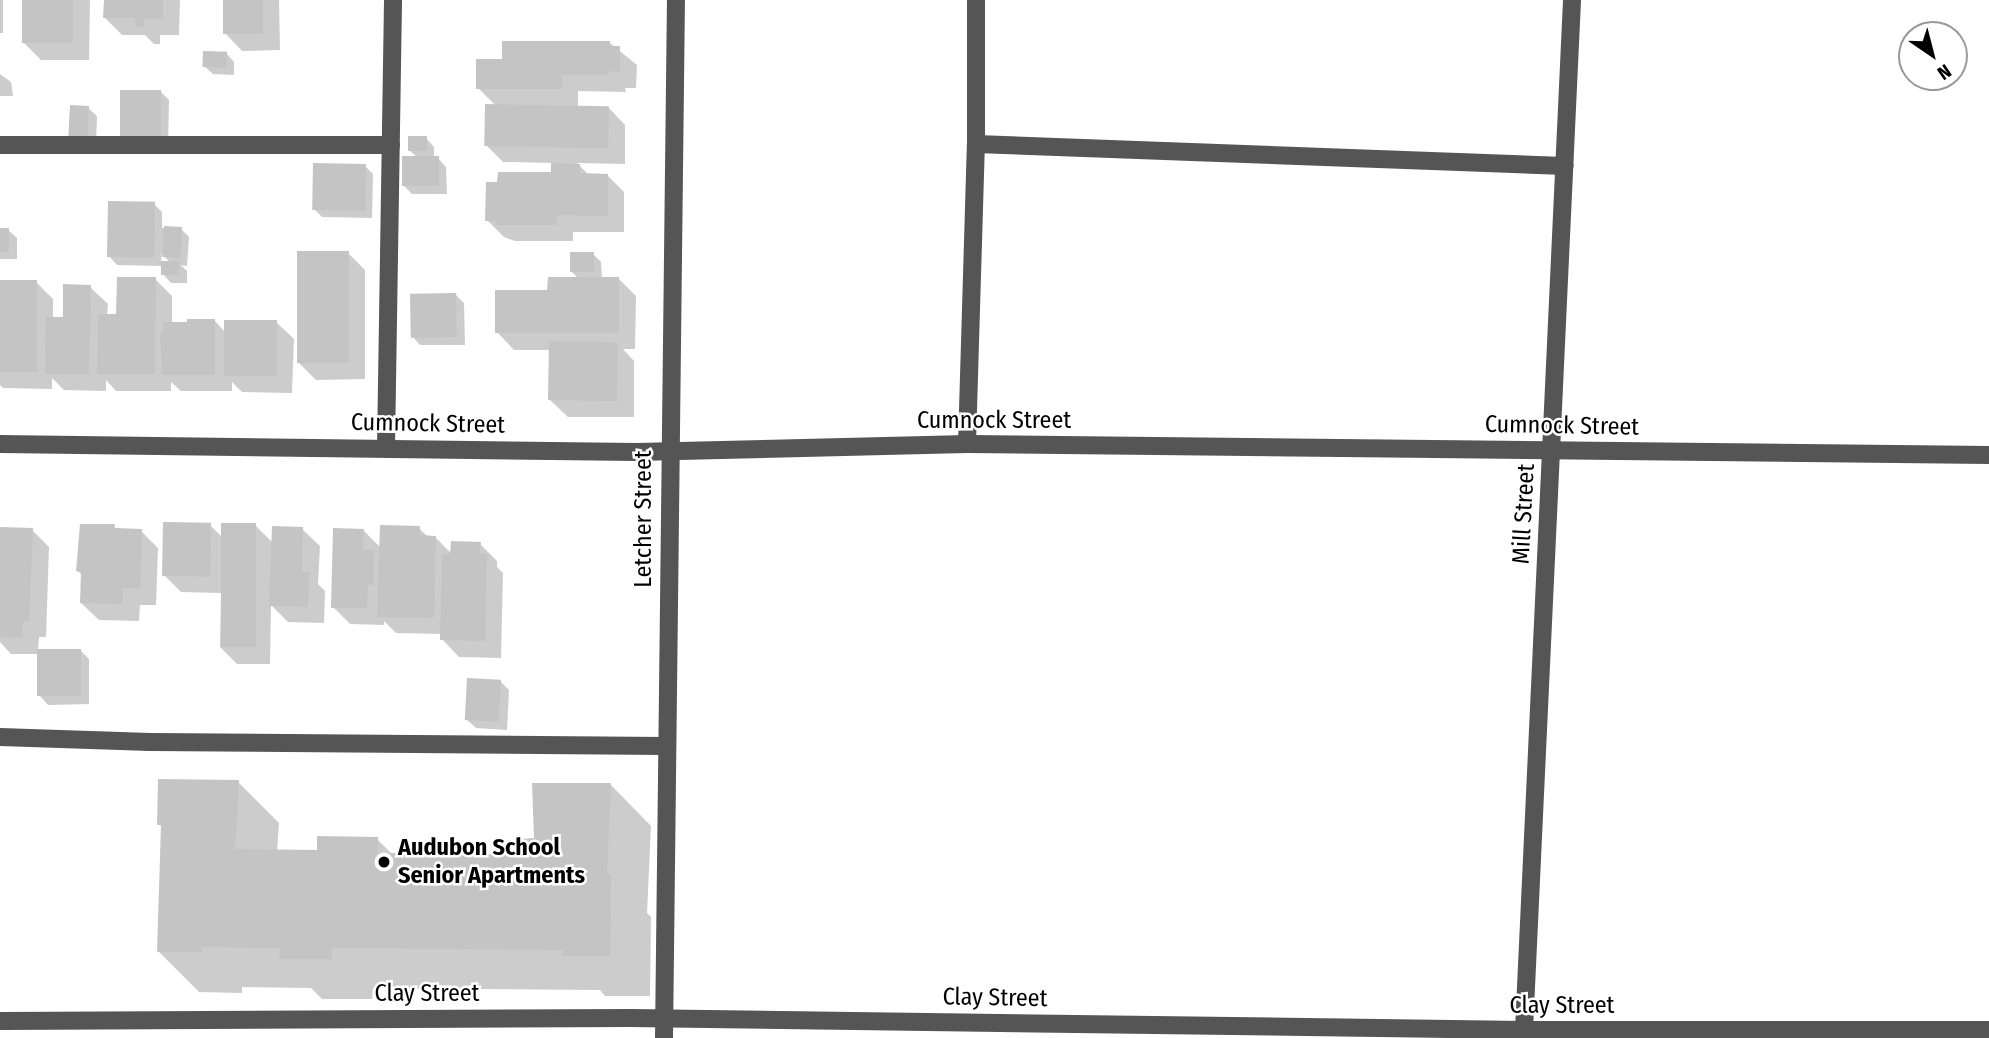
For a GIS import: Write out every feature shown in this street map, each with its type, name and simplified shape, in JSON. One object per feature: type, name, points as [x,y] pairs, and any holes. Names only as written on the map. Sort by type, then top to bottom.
[{"type":"street","points":[[386,447],[393,0]]},
{"type":"street","name":"Letcher Street","points":[[664,1038],[676,0]]},
{"type":"street","points":[[967,444],[976,144],[976,0]]},
{"type":"street","name":"Mill Street","points":[[1524,1030],[1572,0]]},
{"type":"street","points":[[976,144],[1565,166]]},
{"type":"street","points":[[0,145],[391,145]]},
{"type":"street","name":"Cumnock Street","points":[[0,444],[669,452],[967,444],[1989,455]]},
{"type":"street","points":[[0,737],[150,742],[666,746]]},
{"type":"street","name":"Clay Street","points":[[0,1021],[664,1018],[1524,1030],[1592,1034],[1989,1030]]},
{"type":"building","points":[[22,0],[73,0],[73,43],[22,43]]},
{"type":"building","points":[[104,0],[163,0],[163,19],[144,19],[144,27],[135,27],[135,18],[103,18]]},
{"type":"building","points":[[223,0],[263,0],[263,34],[223,34]]},
{"type":"building","points":[[502,41],[610,41],[610,46],[620,46],[620,72],[609,71],[609,75],[562,75],[562,89],[476,89],[476,59],[502,59]]},
{"type":"building","points":[[203,51],[227,52],[226,68],[202,67]]},
{"type":"building","points":[[120,90],[161,90],[161,141],[120,141]]},
{"type":"building","points":[[485,104],[609,106],[608,148],[484,146]]},
{"type":"building","points":[[70,105],[89,106],[87,137],[68,136]]},
{"type":"building","points":[[408,136],[427,136],[427,151],[408,151]]},
{"type":"building","points":[[402,156],[439,156],[439,186],[402,186]]},
{"type":"building","points":[[313,163],[366,164],[365,211],[312,210]]},
{"type":"building","points":[[551,163],[580,164],[580,173],[608,174],[608,216],[556,215],[557,225],[497,225],[496,221],[485,221],[486,182],[497,182],[498,172],[551,172]]},
{"type":"building","points":[[108,201],[155,202],[154,258],[107,257]]},
{"type":"building","points":[[164,226],[182,227],[180,258],[162,257]]},
{"type":"building","points":[[0,228],[9,228],[9,252],[0,252]]},
{"type":"building","points":[[297,251],[349,251],[349,363],[297,363]]},
{"type":"building","points":[[570,252],[594,252],[594,272],[570,272]]},
{"type":"building","points":[[161,261],[179,261],[179,275],[161,275]]},
{"type":"building","points":[[117,277],[156,277],[155,374],[97,374],[98,314],[116,314]]},
{"type":"building","points":[[548,277],[619,277],[619,333],[495,333],[495,290],[547,290]]},
{"type":"building","points":[[0,280],[37,280],[37,372],[0,372]]},
{"type":"building","points":[[63,284],[91,285],[89,374],[45,374],[46,317],[63,317]]},
{"type":"building","points":[[456,293],[457,337],[411,338],[410,294]]},
{"type":"building","points":[[187,319],[215,319],[215,375],[162,375],[160,332],[163,332],[163,322],[187,322]]},
{"type":"building","points":[[224,320],[277,320],[277,376],[224,376]]},
{"type":"building","points":[[549,341],[618,342],[617,401],[548,400]]},
{"type":"building","points":[[163,522],[211,523],[210,577],[162,576]]},
{"type":"building","points":[[221,523],[256,523],[256,647],[221,647]]},
{"type":"building","points":[[80,524],[115,524],[114,528],[142,529],[140,588],[123,588],[122,604],[80,603],[81,572],[76,571]]},
{"type":"building","points":[[380,525],[420,526],[419,535],[436,536],[434,618],[377,617]]},
{"type":"building","points":[[272,526],[303,527],[302,572],[309,572],[308,607],[269,606]]},
{"type":"building","points":[[0,527],[33,528],[29,621],[23,621],[22,638],[0,637]]},
{"type":"building","points":[[333,528],[364,529],[363,550],[374,550],[373,585],[368,585],[367,608],[331,608]]},
{"type":"building","points":[[451,541],[481,542],[480,554],[487,554],[485,641],[440,640],[442,554],[450,554]]},
{"type":"building","points":[[37,649],[81,649],[81,696],[37,696]]},
{"type":"building","points":[[467,678],[501,680],[499,722],[465,720]]},
{"type":"building","name":"Audubon School Senior Apartments","points":[[158,779],[239,780],[235,849],[317,850],[317,836],[378,837],[377,853],[523,854],[523,839],[534,838],[532,783],[611,783],[607,874],[611,874],[610,956],[563,956],[563,950],[332,948],[332,959],[279,959],[280,948],[202,947],[202,952],[157,952],[161,825],[157,825]]},
{"type":"place","name":"Audubon School Senior Apartments","points":[[384,862]]}]
